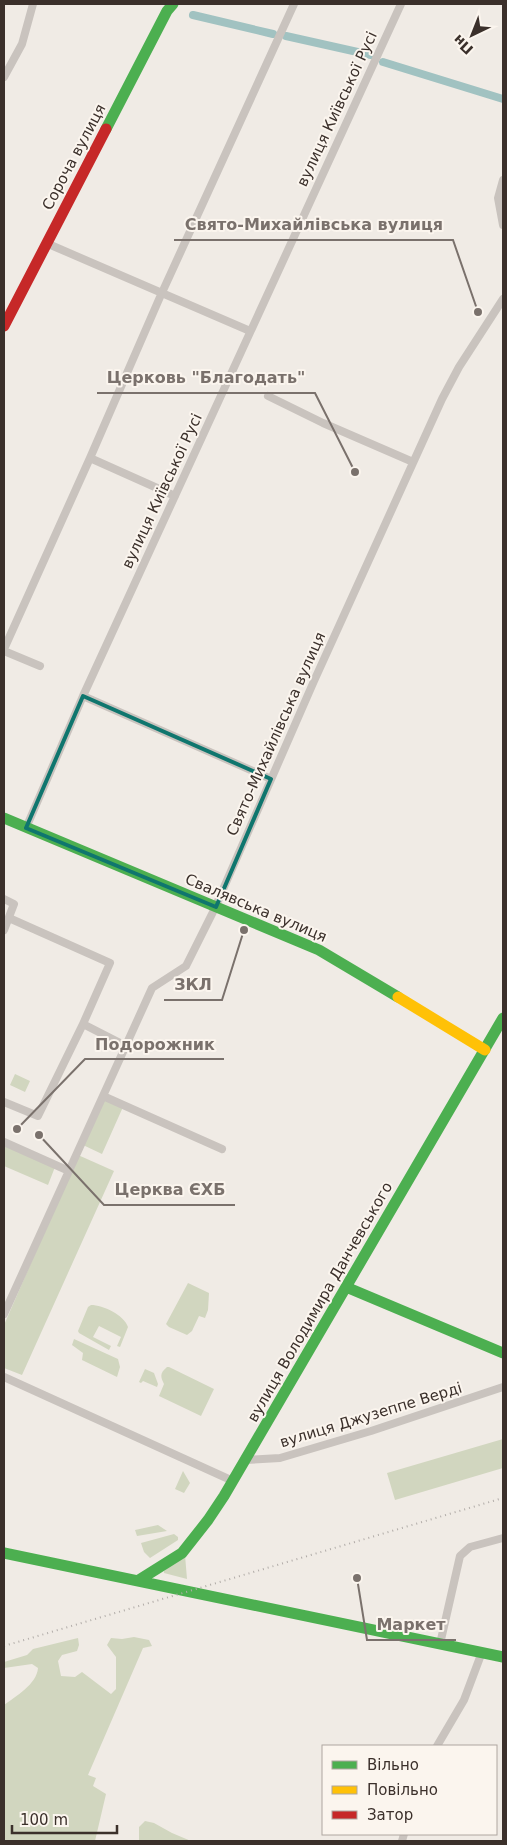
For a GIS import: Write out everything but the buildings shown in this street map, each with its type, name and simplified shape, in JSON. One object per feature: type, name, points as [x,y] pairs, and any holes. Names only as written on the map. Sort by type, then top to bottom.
[{"type":"street","points":[[4,77],[22,44],[34,4]]},
{"type":"street","name":"Сороча вулиця","points":[[4,326],[167,11],[173,4]]},
{"type":"street","points":[[40,666],[4,650],[162,293],[294,4]]},
{"type":"street","name":"вулиця Київської Русі","points":[[26,828],[83,696],[401,4]]},
{"type":"street","points":[[503,180],[498,198],[503,225]]},
{"type":"street","points":[[46,243],[250,331]]},
{"type":"street","name":"Свято-Михайлівська вулиця","points":[[4,1314],[152,988],[186,966],[216,907],[271,779],[450,382],[503,300]]},
{"type":"street","points":[[268,396],[323,423],[413,462]]},
{"type":"street","points":[[90,458],[175,496]]},
{"type":"street","points":[[83,696],[271,779]]},
{"type":"street","name":"Свалявська вулиця","points":[[4,818],[319,950],[485,1050]]},
{"type":"street","points":[[4,899],[14,904],[4,930]]},
{"type":"street","points":[[4,1102],[38,1116],[83,1024],[110,963],[9,918]]},
{"type":"street","name":"вулиця Володимира Данчевського","points":[[139,1580],[182,1553],[208,1520],[233,1481],[503,1018]]},
{"type":"street","points":[[83,1024],[126,1046]]},
{"type":"street","points":[[103,1096],[222,1149]]},
{"type":"street","points":[[4,1142],[69,1171]]},
{"type":"street","points":[[346,1287],[503,1353]]},
{"type":"street","points":[[4,1377],[233,1481]]},
{"type":"street","name":"вулиця Джузеппе Верді","points":[[244,1460],[280,1458],[371,1431],[503,1387]]},
{"type":"street","points":[[440,1644],[458,1560],[462,1553],[470,1547],[503,1538]]},
{"type":"street","points":[[4,1553],[503,1657]]},
{"type":"street","points":[[439,1745],[464,1700],[482,1652]]},
{"type":"highlighted area","points":[[83,696],[271,779],[216,907],[26,828]]},
{"type":"green space","points":[[15,1074],[30,1081],[25,1092],[10,1085]]},
{"type":"green space","points":[[104,1098],[123,1107],[102,1154],[83,1145]]},
{"type":"green space","points":[[4,1144],[55,1167],[48,1185],[4,1166]]},
{"type":"green space","points":[[78,1155],[114,1171],[22,1375],[4,1368],[4,1325]]},
{"type":"green space","points":[[188,1283],[209,1293],[208,1310],[205,1318],[199,1316],[192,1331],[187,1335],[166,1324]]},
{"type":"green space","points":[[91,1305],[101,1307],[118,1315],[126,1323],[128,1327],[120,1347],[117,1346],[121,1337],[99,1326],[93,1337],[111,1346],[109,1350],[79,1333],[78,1331],[88,1307]]},
{"type":"green space","points":[[74,1339],[118,1359],[120,1367],[117,1377],[82,1360],[83,1353],[72,1345]]},
{"type":"green space","points":[[167,1367],[214,1389],[201,1416],[159,1396],[164,1384],[161,1375]]},
{"type":"green space","points":[[145,1369],[154,1373],[158,1384],[157,1387],[143,1381],[139,1382]]},
{"type":"green space","points":[[503,1439],[503,1468],[395,1500],[387,1473]]},
{"type":"green space","points":[[183,1471],[190,1483],[184,1493],[175,1489]]},
{"type":"green space","points":[[158,1525],[167,1531],[137,1536],[135,1530]]},
{"type":"green space","points":[[174,1534],[178,1537],[178,1540],[150,1558],[144,1552],[141,1543]]},
{"type":"green space","points":[[185,1555],[187,1579],[164,1573],[164,1571]]},
{"type":"green space","points":[[134,1637],[149,1640],[152,1646],[143,1648],[88,1775],[96,1778],[93,1786],[106,1794],[95,1841],[4,1841],[4,1705],[30,1685],[37,1674],[38,1668],[32,1664],[4,1668],[4,1662],[27,1655],[33,1649],[78,1638],[79,1645],[77,1651],[62,1655],[58,1661],[61,1676],[75,1677],[82,1672],[111,1694],[116,1689],[116,1657],[107,1645],[111,1638]]},
{"type":"green space","points":[[145,1821],[154,1823],[191,1841],[139,1841],[139,1827]]},
{"type":"waterway","points":[[193,15],[273,34]]},
{"type":"waterway","points":[[286,36],[371,55]]},
{"type":"waterway","points":[[383,62],[503,99]]},
{"type":"railway","points":[[4,1646],[503,1498]]},
{"type":"traffic: fast","points":[[106,129],[167,11],[173,4]]},
{"type":"traffic: fast","points":[[4,818],[319,950],[398,997]]},
{"type":"traffic: fast","points":[[139,1580],[182,1553],[224,1496],[503,1018]]},
{"type":"traffic: fast","points":[[346,1287],[503,1353]]},
{"type":"traffic: fast","points":[[4,1553],[503,1657]]},
{"type":"traffic: slow","points":[[398,997],[485,1050]]},
{"type":"traffic: jam","points":[[4,326],[106,129]]},
{"type":"place","name":"Свято-Михайлівська вулиця","points":[[478,312]]},
{"type":"place","name":"Церковь \"Благодать\"","points":[[355,472]]},
{"type":"place","name":"ЗКЛ","points":[[244,930]]},
{"type":"place","name":"Подорожник","points":[[17,1129]]},
{"type":"place","name":"Церква ЄХБ","points":[[39,1135]]},
{"type":"place","name":"Маркет","points":[[357,1578]]}]
